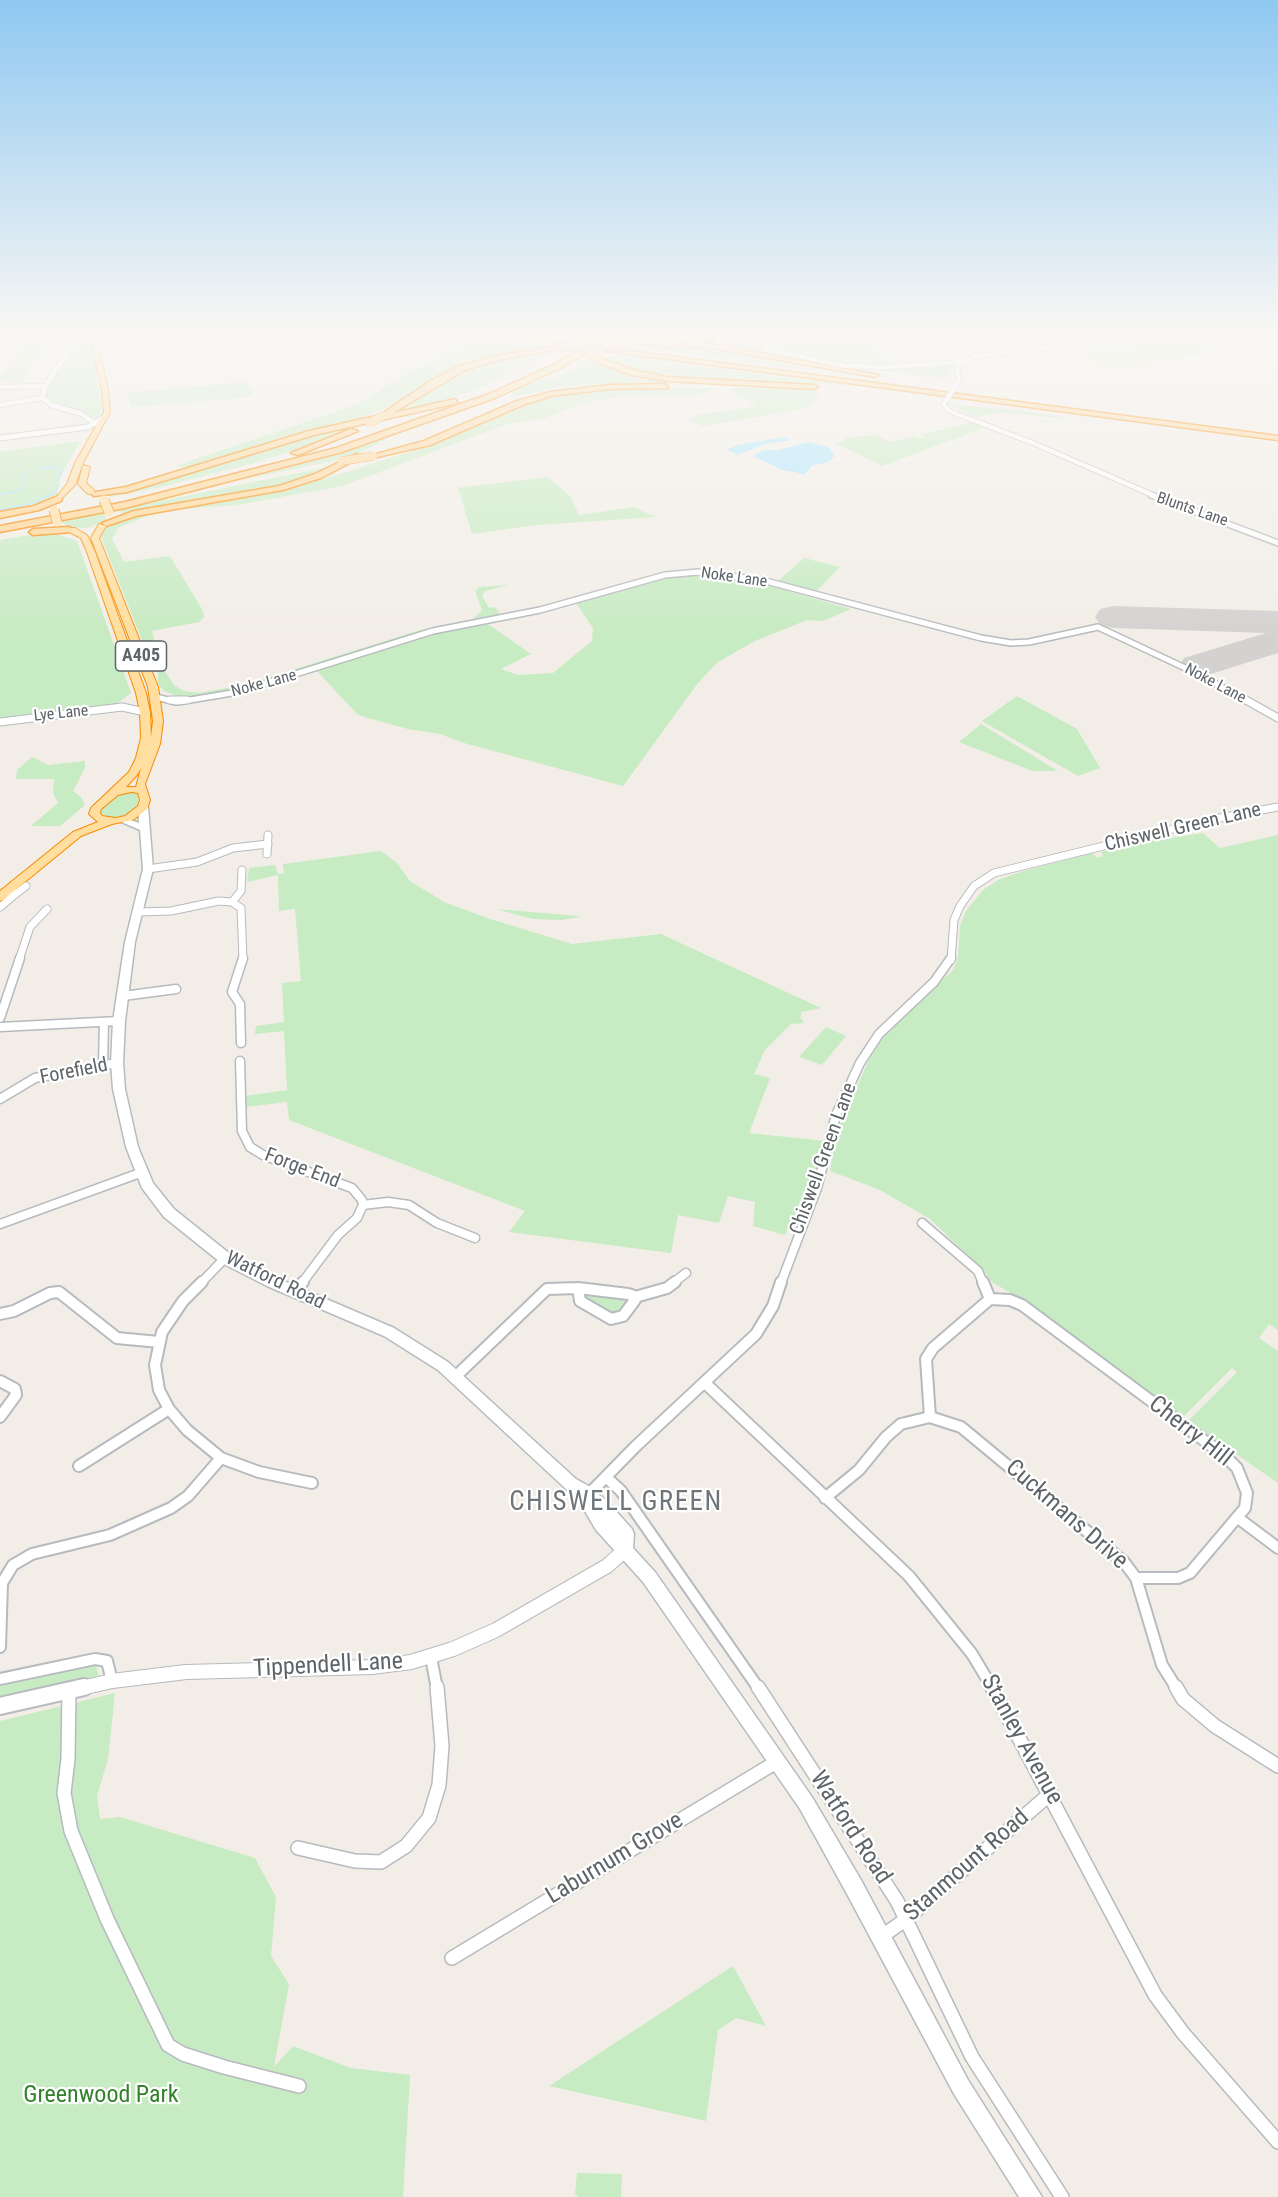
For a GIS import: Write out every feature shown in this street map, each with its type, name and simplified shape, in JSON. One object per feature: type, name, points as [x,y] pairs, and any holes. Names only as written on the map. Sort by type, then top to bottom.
[{"type":"highway","points":[[70,530],[57,522],[53,504],[69,488],[91,435]]},
{"type":"highway","points":[[104,435],[84,470],[82,484],[104,500],[110,519],[104,524]]},
{"type":"highway","points":[[0,515],[36,508],[77,493],[127,489],[307,435]]},
{"type":"highway","points":[[197,482],[322,444],[344,435]]},
{"type":"highway","points":[[0,524],[269,466],[374,435]]},
{"type":"highway","points":[[125,505],[339,450],[385,435]]},
{"type":"highway","points":[[0,537],[70,530],[104,524],[134,514],[262,493],[302,482],[404,435]]},
{"type":"highway","points":[[0,529],[373,456],[415,447],[452,435]]},
{"type":"highway","points":[[1253,435],[1278,438]]},
{"type":"highway","name":"A405","points":[[104,524],[96,536],[97,543],[156,697],[157,734],[140,784],[142,791]]},
{"type":"highway","name":"A405","points":[[70,530],[86,540],[142,697],[145,712],[146,738],[141,758],[133,773],[115,792]]},
{"type":"highway","points":[[0,886],[94,814],[96,807],[115,792],[142,791],[145,800],[143,807],[116,821],[77,834],[13,891],[0,897]]},
{"type":"highway","points":[[94,814],[99,819],[116,821]]},
{"type":"main road","name":"Watford Road","points":[[143,807],[149,859],[148,869],[119,1021],[117,1063],[119,1089],[140,1173],[169,1213],[225,1258],[295,1292],[389,1332],[422,1351],[455,1377],[571,1484],[589,1494],[591,1508],[649,1577],[806,1803],[961,2086],[1031,2197]]},
{"type":"main road","points":[[116,821],[144,828]]},
{"type":"street","points":[[0,438],[30,435]]},
{"type":"street","name":"Blunts Lane","points":[[1011,435],[1128,486],[1278,543]]},
{"type":"street","name":"Noke Lane","points":[[158,712],[177,702],[222,695],[273,682],[433,630],[540,610],[665,575],[698,572],[768,581],[981,638],[1011,643],[1029,642],[1098,627],[1198,674],[1278,718]]},
{"type":"street","name":"Lye Lane","points":[[122,707],[142,697]]},
{"type":"street","name":"Noke Lane","points":[[156,697],[177,702]]},
{"type":"street","name":"Lye Lane","points":[[0,722],[122,707],[145,712]]},
{"type":"street","name":"Chiswell Green Lane","points":[[589,1494],[636,1446],[751,1340],[773,1306],[792,1247],[823,1173],[833,1124],[844,1096],[860,1063],[879,1034],[934,982],[951,961],[954,920],[974,886],[994,873],[1009,869],[1209,820],[1278,807]]},
{"type":"street","points":[[267,854],[268,836]]},
{"type":"street","points":[[148,869],[189,864],[233,848],[268,844]]},
{"type":"street","points":[[232,902],[242,891],[242,870]]},
{"type":"street","points":[[0,907],[13,891],[26,886]]},
{"type":"street","points":[[138,912],[178,910],[219,901],[232,902],[242,911],[243,963],[232,992],[241,1008],[241,1043]]},
{"type":"street","points":[[0,1018],[30,927],[47,909]]},
{"type":"street","points":[[123,996],[176,989]]},
{"type":"street","points":[[0,1027],[119,1021]]},
{"type":"street","points":[[103,1065],[104,1022]]},
{"type":"street","name":"Forge End","points":[[240,1060],[243,1131],[250,1147],[263,1155],[352,1188],[360,1195],[363,1205]]},
{"type":"street","name":"Forefield","points":[[0,1099],[35,1078],[117,1063]]},
{"type":"street","points":[[0,1224],[140,1173]]},
{"type":"street","points":[[295,1292],[338,1235],[357,1218],[363,1205],[388,1202],[409,1205],[437,1223],[475,1238]]},
{"type":"street","points":[[922,1223],[978,1271],[990,1299],[933,1348],[926,1359],[930,1418]]},
{"type":"street","points":[[225,1258],[175,1311],[159,1342],[155,1359],[156,1378],[169,1408],[196,1441],[221,1458],[259,1472],[312,1483]]},
{"type":"street","points":[[455,1377],[544,1291],[578,1288],[635,1297],[667,1288],[686,1273]]},
{"type":"street","points":[[578,1288],[580,1301],[611,1319],[623,1316],[634,1302],[635,1297]]},
{"type":"street","points":[[0,1314],[14,1311],[50,1293],[59,1292],[117,1338],[159,1342]]},
{"type":"street","name":"Cherry Hill","points":[[990,1299],[1010,1300],[1023,1305],[1226,1456],[1237,1468],[1247,1493],[1245,1509],[1184,1577],[1136,1578]]},
{"type":"street","points":[[0,1381],[15,1389],[16,1395],[0,1416]]},
{"type":"street","name":"Stanley Avenue","points":[[705,1383],[909,1576],[972,1654],[1008,1713],[1051,1793],[1155,1995],[1183,2033],[1278,2142]]},
{"type":"street","points":[[79,1466],[169,1408]]},
{"type":"street","name":"Cuckmans Drive","points":[[825,1498],[859,1470],[893,1430],[910,1420],[930,1418],[951,1422],[971,1432],[1115,1553],[1136,1578],[1159,1656],[1183,1699],[1215,1726],[1278,1766]]},
{"type":"street","points":[[0,1647],[2,1583],[13,1565],[32,1554],[110,1535],[171,1508],[188,1496],[221,1458]]},
{"type":"street","name":"Watford Road","points":[[607,1478],[621,1491],[777,1714],[897,1901],[972,2057],[1062,2197]]},
{"type":"street","points":[[1238,1518],[1278,1548]]},
{"type":"street","name":"Tippendell Lane","points":[[0,1706],[112,1681],[186,1672],[372,1667],[432,1657],[496,1630],[607,1566],[625,1550]]},
{"type":"street","points":[[298,1848],[356,1861],[381,1862],[400,1851],[417,1835],[435,1805],[441,1767],[439,1705],[432,1657]]},
{"type":"street","points":[[0,1678],[95,1659],[107,1661],[112,1681]]},
{"type":"street","points":[[69,1690],[68,1759],[64,1793],[71,1832],[107,1919],[168,2045],[183,2054],[213,2064],[299,2086]]},
{"type":"street","name":"Laburnum Grove","points":[[452,1958],[778,1761]]},
{"type":"street","name":"Stanmount Road","points":[[881,1937],[905,1920],[1051,1793]]},
{"type":"green space","points":[[268,435],[302,435],[187,468],[175,466]]},
{"type":"green space","points":[[322,435],[337,435],[318,443],[251,464],[161,487],[111,497],[106,494],[135,489],[278,445]]},
{"type":"green space","points":[[457,435],[479,435],[343,486],[237,505],[172,510],[144,517],[118,528],[112,539],[124,562],[170,556],[203,611],[204,617],[199,622],[152,631],[161,665],[174,685],[184,691],[199,693],[244,685],[420,630],[473,619],[482,610],[475,591],[479,587],[509,585],[485,591],[482,596],[489,608],[495,607],[502,616],[444,627],[243,688],[198,698],[184,699],[164,691],[158,684],[158,673],[152,666],[101,537],[107,526],[138,515],[295,488],[432,445]]},
{"type":"green space","points":[[876,435],[891,442],[915,436],[920,439],[924,437],[920,435],[966,435],[882,466],[836,443],[847,440],[844,438]]},
{"type":"green space","points":[[387,439],[349,458],[240,480],[318,460]]},
{"type":"green space","points":[[80,441],[61,475],[57,494],[36,503],[0,512],[0,452]]},
{"type":"green space","points":[[341,464],[303,480],[254,493],[122,514],[117,510]]},
{"type":"green space","points":[[547,477],[570,496],[579,515],[633,507],[656,517],[537,525],[472,534],[458,488]]},
{"type":"green space","points":[[104,513],[106,519],[103,522],[87,528],[68,527],[60,521]]},
{"type":"green space","points":[[35,534],[56,534],[77,541],[131,693],[114,706],[0,720],[0,540]]},
{"type":"green space","points":[[804,558],[840,567],[815,593],[777,582]]},
{"type":"green space","points":[[699,573],[746,579],[851,609],[823,621],[807,620],[755,641],[718,662],[698,683],[623,786],[464,743],[440,734],[408,729],[364,717],[357,714],[317,671],[430,633],[485,622],[531,654],[501,669],[518,675],[553,673],[592,641],[593,628],[576,603],[663,577]]},
{"type":"green space","points":[[1017,696],[1077,729],[1100,768],[1078,776],[982,721]]},
{"type":"green space","points":[[981,724],[1058,771],[1032,771],[959,742]]},
{"type":"green space","points":[[32,757],[48,765],[85,761],[85,768],[73,791],[81,797],[85,805],[60,826],[31,826],[58,803],[53,793],[54,779],[16,779],[17,770]]},
{"type":"green space","points":[[127,792],[139,794],[138,803],[132,812],[116,818],[100,814],[101,807],[116,795]]},
{"type":"green space","points":[[1203,833],[1220,848],[1278,835],[1278,1330],[1269,1324],[1259,1338],[1278,1351],[1278,1483],[1188,1421],[1237,1372],[1232,1368],[1183,1417],[1024,1301],[992,1282],[982,1269],[930,1219],[880,1190],[830,1171],[836,1133],[868,1062],[883,1038],[953,970],[958,958],[960,926],[966,911],[983,890],[998,880],[1020,872],[1092,853],[1097,858],[1103,856],[1101,852],[1137,843]]},
{"type":"green space","points":[[381,851],[396,862],[410,881],[444,902],[490,919],[572,944],[661,934],[821,1008],[802,1012],[800,1017],[804,1023],[791,1024],[765,1050],[754,1074],[770,1078],[749,1133],[825,1141],[815,1175],[785,1235],[753,1226],[755,1202],[728,1196],[719,1223],[678,1215],[671,1253],[509,1232],[525,1211],[289,1120],[287,1102],[246,1107],[245,1096],[287,1090],[284,1031],[255,1034],[256,1026],[284,1022],[282,983],[301,981],[295,909],[279,911],[278,875],[247,882],[249,868],[275,865],[278,874],[284,873],[283,864]]},
{"type":"green space","points":[[496,909],[580,917],[561,920],[533,919]]},
{"type":"green space","points":[[826,1027],[846,1036],[822,1065],[799,1057]]},
{"type":"green space","points":[[583,1292],[622,1296],[629,1300],[617,1317],[582,1301]]},
{"type":"green space","points":[[83,1666],[96,1666],[99,1676],[0,1696],[0,1684]]},
{"type":"green space","name":"Greenwood Park","points":[[115,1693],[108,1759],[97,1796],[100,1819],[120,1817],[255,1858],[276,1897],[271,1956],[289,1984],[274,2067],[293,2046],[351,2068],[410,2075],[403,2197],[0,2197],[0,1721]]},
{"type":"green space","points":[[733,1966],[766,2026],[736,2018],[718,2030],[706,2121],[549,2086]]},
{"type":"green space","points":[[577,2173],[622,2174],[621,2197],[578,2197],[575,2193]]},
{"type":"water","points":[[784,437],[790,440],[765,444],[738,455],[727,450],[737,445]]},
{"type":"water","points":[[809,442],[828,447],[835,456],[828,462],[812,466],[804,474],[782,470],[753,456],[764,450],[778,450]]},
{"type":"waterway","points":[[0,510],[33,503],[54,493],[61,471],[53,467],[38,468]]},
{"type":"waterway","points":[[0,494],[20,491],[24,475],[31,470]]},
{"type":"runway","points":[[1113,617],[1278,622]]},
{"type":"runway","points":[[1198,666],[1278,641]]},
{"type":"district","name":"CHISWELL GREEN","points":[[616,1503]]}]
